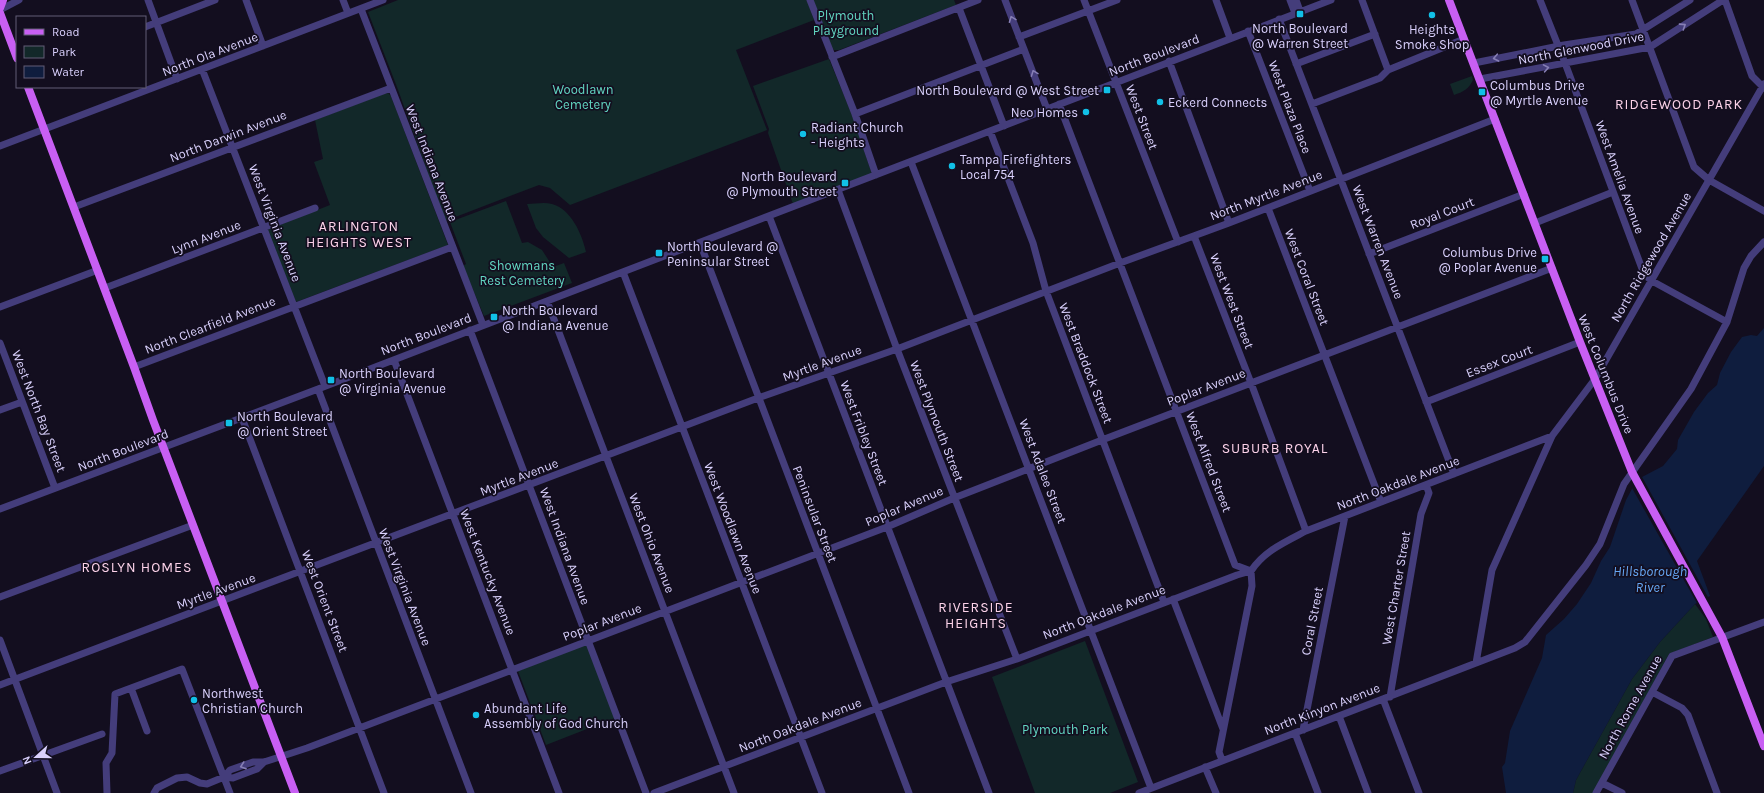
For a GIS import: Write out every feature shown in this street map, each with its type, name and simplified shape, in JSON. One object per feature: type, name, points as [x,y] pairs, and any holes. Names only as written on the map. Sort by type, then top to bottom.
[{"type":"main road","points":[[3,0],[0,10],[16,55]]},
{"type":"main road","name":"West Columbus Drive","points":[[1449,0],[1580,342],[1632,472],[1722,637],[1764,746]]},
{"type":"main road","points":[[28,88],[98,270],[163,448],[295,793]]},
{"type":"street","points":[[0,10],[19,0]]},
{"type":"street","points":[[148,0],[177,79]]},
{"type":"street","points":[[146,26],[215,0]]},
{"type":"street","points":[[246,0],[263,46]]},
{"type":"street","points":[[343,0],[348,13]]},
{"type":"street","name":"North Ola Avenue","points":[[0,146],[383,0]]},
{"type":"street","points":[[810,0],[855,114],[876,175]]},
{"type":"street","points":[[832,57],[978,0]]},
{"type":"street","points":[[1005,0],[1047,109]]},
{"type":"street","name":"West Street","points":[[1084,0],[1178,242]]},
{"type":"street","points":[[1019,38],[1117,0]]},
{"type":"street","points":[[1216,0],[1230,38]]},
{"type":"street","points":[[1290,0],[1298,12]]},
{"type":"street","points":[[1296,0],[1298,12]]},
{"type":"street","name":"North Boulevard","points":[[0,509],[322,388],[911,162],[1169,61],[1331,0]]},
{"type":"street","points":[[1362,0],[1388,70]]},
{"type":"street","name":"West Amelia Avenue","points":[[1540,0],[1644,274],[1652,281],[1727,322]]},
{"type":"street","points":[[1632,0],[1694,166],[1710,180],[1764,211]]},
{"type":"street","name":"North Glenwood Drive","points":[[1474,63],[1558,46],[1636,34],[1690,0]]},
{"type":"street","points":[[1724,0],[1752,76],[1763,86]]},
{"type":"street","name":"North Glenwood Drive","points":[[1480,80],[1650,47],[1724,0]]},
{"type":"street","name":"West Indiana Avenue","points":[[360,8],[483,325]]},
{"type":"street","points":[[959,8],[1004,126]]},
{"type":"street","name":"West Warren Avenue","points":[[1279,19],[1454,474]]},
{"type":"street","name":"West Plaza Place","points":[[1248,31],[1310,191]]},
{"type":"street","points":[[1296,64],[1375,34]]},
{"type":"street","points":[[1312,104],[1380,78],[1388,70],[1464,39]]},
{"type":"street","points":[[855,114],[1024,49]]},
{"type":"street","points":[[1169,61],[1228,223]]},
{"type":"street","name":"West Virginia Avenue","points":[[202,69],[234,147],[294,306],[376,544],[471,793]]},
{"type":"street","name":"North Ridgewood Avenue","points":[[1476,663],[1492,570],[1552,436],[1595,379],[1763,86]]},
{"type":"street","name":"North Darwin Avenue","points":[[74,207],[391,88]]},
{"type":"street","name":"West Alfred Street","points":[[1059,104],[1235,565],[1251,571]]},
{"type":"street","name":"North Myrtle Avenue","points":[[1046,292],[1268,208],[1495,119]]},
{"type":"street","name":"West Braddock Street","points":[[990,131],[1033,242],[1046,292],[1164,602]]},
{"type":"street","name":"West Adalee Street","points":[[911,162],[1151,788]]},
{"type":"street","name":"West Plymouth Street","points":[[838,190],[896,349],[1017,659]]},
{"type":"street","points":[[1535,223],[1613,192]]},
{"type":"street","name":"Royal Court","points":[[1369,254],[1524,194]]},
{"type":"street","name":"Lynn Avenue","points":[[104,288],[315,208]]},
{"type":"street","name":"West Coral Street","points":[[1268,208],[1324,355]]},
{"type":"street","name":"West Fribley Street","points":[[769,216],[989,793]]},
{"type":"street","name":"West West Street","points":[[1194,236],[1306,531]]},
{"type":"street","name":"North Kinyon Avenue","points":[[1139,793],[1515,648],[1525,642],[1586,565],[1600,544],[1624,484],[1691,389],[1727,322],[1744,268],[1751,256],[1764,242]]},
{"type":"street","name":"Peninsular Street","points":[[700,243],[909,793]]},
{"type":"street","name":"North Clearfield Avenue","points":[[134,367],[452,247]]},
{"type":"street","name":"Poplar Avenue","points":[[154,793],[157,788],[177,778],[187,777],[200,783],[207,784],[224,777],[233,778],[257,769],[264,762],[281,757],[512,670],[818,553],[1029,468],[1552,268]]},
{"type":"street","points":[[0,307],[98,270]]},
{"type":"street","name":"West Woodlawn Avenue","points":[[623,272],[822,793]]},
{"type":"street","name":"Myrtle Avenue","points":[[0,685],[530,486],[758,398],[896,349],[1046,292]]},
{"type":"street","name":"West Ohio Avenue","points":[[547,301],[734,793]]},
{"type":"street","name":"West Indiana Avenue","points":[[470,330],[646,793]]},
{"type":"street","name":"Essex Court","points":[[1426,402],[1580,342]]},
{"type":"street","name":"West North Bay Street","points":[[0,343],[55,488]]},
{"type":"street","points":[[1324,355],[1381,502]]},
{"type":"street","name":"West Kentucky Avenue","points":[[394,360],[559,793]]},
{"type":"street","points":[[0,410],[22,402]]},
{"type":"street","name":"West Orient Street","points":[[242,418],[384,793]]},
{"type":"street","name":"North Oakdale Avenue","points":[[654,793],[946,682],[1017,659],[1164,602],[1236,575],[1251,571],[1257,562],[1272,549],[1306,531],[1552,436]]},
{"type":"street","name":"West Charter Street","points":[[1386,698],[1421,514],[1429,492],[1426,485]]},
{"type":"street","name":"Coral Street","points":[[1303,730],[1345,516]]},
{"type":"street","points":[[0,597],[193,525]]},
{"type":"street","points":[[1222,760],[1219,752],[1252,586],[1251,571]]},
{"type":"street","points":[[1173,599],[1223,729]]},
{"type":"street","name":"North Rome Avenue","points":[[1596,793],[1672,656],[1764,622]]},
{"type":"street","points":[[0,640],[57,793]]},
{"type":"street","points":[[107,793],[106,763],[112,753],[116,694],[182,669],[230,793]]},
{"type":"street","points":[[131,688],[147,731]]},
{"type":"street","points":[[1652,692],[1682,708],[1688,715],[1717,793]]},
{"type":"street","points":[[1386,698],[1419,793]]},
{"type":"street","points":[[1339,716],[1368,793]]},
{"type":"street","points":[[1295,733],[1318,793]]},
{"type":"street","points":[[0,771],[102,734]]},
{"type":"street","points":[[1205,767],[1216,793]]},
{"type":"street","points":[[1602,783],[1622,793]]},
{"type":"green space","name":"Woodlawn Cemetery","points":[[398,0],[807,0],[814,20],[736,50],[767,130],[570,205],[550,188],[539,185],[445,221],[397,87],[368,12]]},
{"type":"green space","name":"Plymouth Playground","points":[[813,0],[954,0],[956,5],[839,50],[834,50],[830,46]]},
{"type":"green space","points":[[829,59],[852,115],[872,174],[793,204],[768,133],[769,129],[753,86]]},
{"type":"green space","points":[[1472,76],[1473,80],[1468,88],[1454,95],[1450,84]]},
{"type":"green space","points":[[388,93],[391,96],[448,245],[296,302],[267,230],[330,205],[314,162],[323,159],[315,120]]},
{"type":"green space","name":"Showmans Rest Cemetery","points":[[506,201],[522,243],[528,242],[542,250],[553,267],[564,263],[572,283],[484,316],[463,266],[466,264],[450,222]]},
{"type":"green space","points":[[549,203],[565,211],[575,223],[582,238],[586,252],[569,258],[543,237],[536,228],[527,204]]},
{"type":"green space","points":[[1695,604],[1706,619],[1713,637],[1669,654],[1593,793],[1573,793],[1576,780],[1632,679],[1660,642]]},
{"type":"green space","name":"Plymouth Park","points":[[1085,641],[1138,782],[1110,793],[1035,793],[992,677]]},
{"type":"green space","points":[[587,644],[615,718],[546,745],[518,671]]},
{"type":"water","name":"Hillsborough River","points":[[1764,328],[1764,466],[1697,561],[1710,596],[1695,604],[1660,642],[1632,679],[1576,780],[1573,793],[1506,793],[1502,767],[1505,763],[1510,731],[1542,658],[1546,635],[1564,619],[1577,604],[1591,583],[1601,561],[1610,547],[1626,500],[1633,487],[1642,477],[1663,466],[1677,449],[1678,440],[1694,412],[1708,393],[1717,385],[1720,373],[1731,352],[1742,337],[1751,335],[1757,336]]},
{"type":"pier","points":[[1641,475],[1709,599],[1698,605],[1632,488]]},
{"type":"place","name":"North Boulevard @ Warren Street","points":[[1300,14]]},
{"type":"place","name":"Heights Smoke Shop","points":[[1432,15]]},
{"type":"place","name":"North Boulevard @ West Street","points":[[1107,90]]},
{"type":"place","name":"Columbus Drive @ Myrtle Avenue","points":[[1482,92]]},
{"type":"place","name":"Eckerd Connects","points":[[1160,102]]},
{"type":"place","name":"Neo Homes","points":[[1086,112]]},
{"type":"place","name":"Radiant Church - Heights","points":[[803,134]]},
{"type":"place","name":"Tampa Firefighters Local 754","points":[[952,166]]},
{"type":"place","name":"North Boulevard @ Plymouth Street","points":[[845,183]]},
{"type":"place","name":"North Boulevard @ Peninsular Street","points":[[659,253]]},
{"type":"place","name":"Columbus Drive @ Poplar Avenue","points":[[1545,259]]},
{"type":"place","name":"North Boulevard @ Indiana Avenue","points":[[494,317]]},
{"type":"place","name":"North Boulevard @ Virginia Avenue","points":[[331,380]]},
{"type":"place","name":"North Boulevard @ Orient Street","points":[[229,423]]},
{"type":"place","name":"Northwest Christian Church","points":[[194,700]]},
{"type":"place","name":"Abundant Life Assembly of God Church","points":[[476,715]]},
{"type":"district","name":"RIDGEWOOD PARK","points":[[1679,104]]},
{"type":"district","name":"ARLINGTON HEIGHTS WEST","points":[[359,234]]},
{"type":"district","name":"SUBURB ROYAL","points":[[1275,448]]},
{"type":"district","name":"ROSLYN HOMES","points":[[137,567]]},
{"type":"district","name":"RIVERSIDE HEIGHTS","points":[[976,616]]}]
